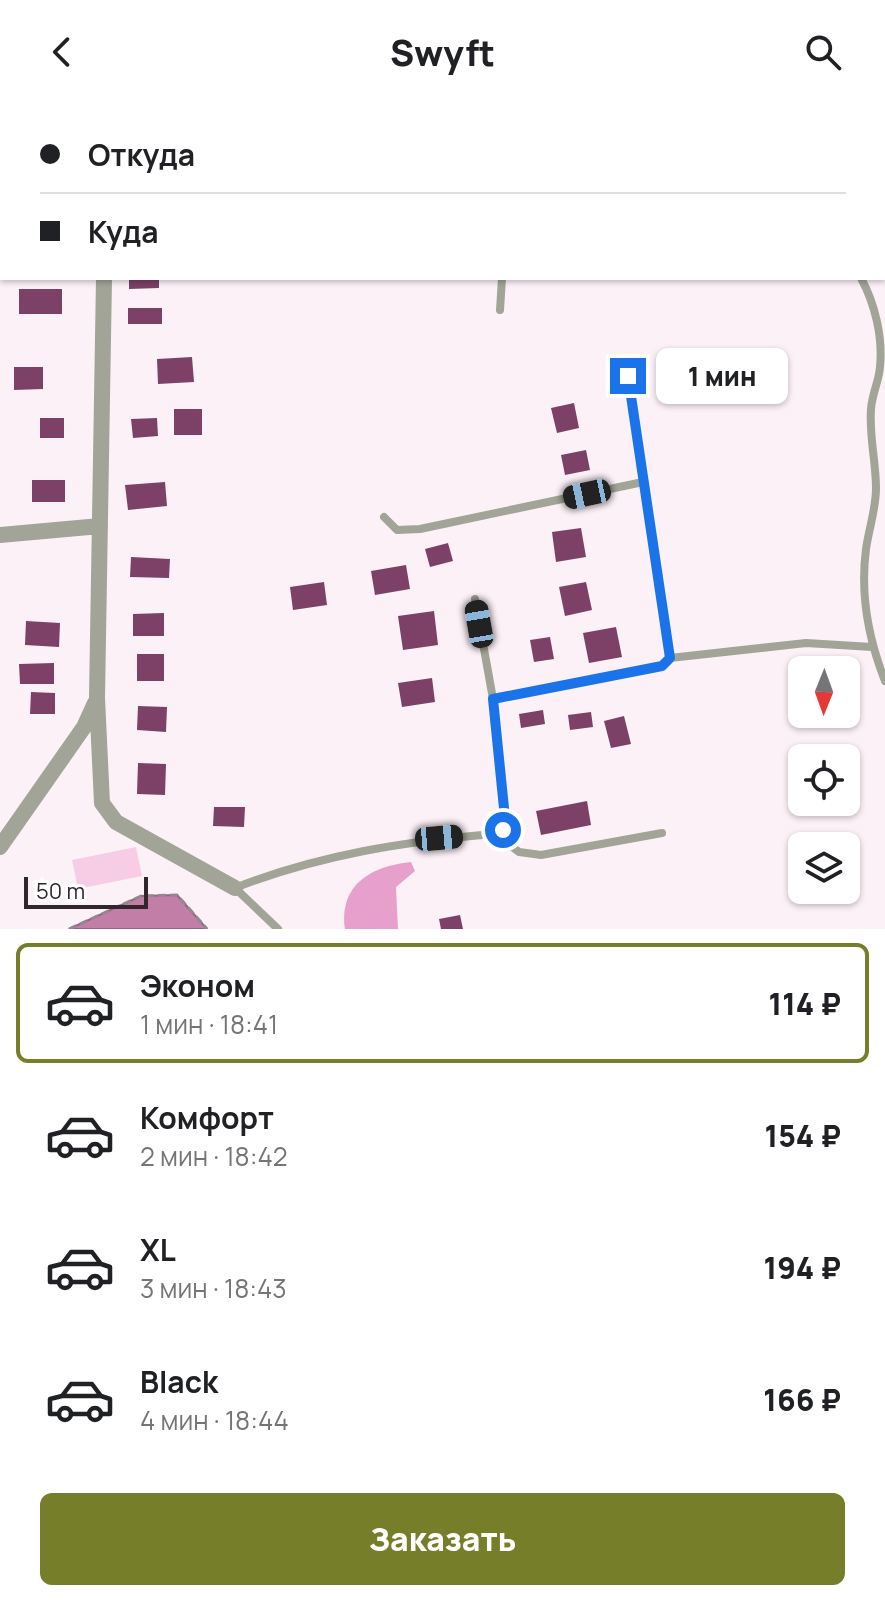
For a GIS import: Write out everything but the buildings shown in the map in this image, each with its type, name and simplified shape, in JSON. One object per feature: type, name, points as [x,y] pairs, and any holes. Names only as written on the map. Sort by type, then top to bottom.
[{"type":"street","points":[[104,280],[97,698],[102,803],[116,822],[235,888]]},
{"type":"street","points":[[0,535],[100,526]]},
{"type":"street","points":[[0,847],[84,727],[97,698]]},
{"type":"lane","points":[[500,310],[502,280]]},
{"type":"lane","points":[[862,280],[881,336],[880,368],[871,403],[870,432],[876,487],[875,512],[869,532],[863,590],[872,647],[885,681]]},
{"type":"lane","points":[[628,376],[670,658]]},
{"type":"lane","points":[[384,517],[397,530],[420,529],[643,482]]},
{"type":"lane","points":[[235,888],[371,849],[411,841],[495,834],[503,830],[505,818],[493,699],[475,599]]},
{"type":"lane","points":[[493,699],[662,666],[670,658],[806,643],[872,647]]},
{"type":"lane","points":[[495,834],[519,852],[541,855],[662,833]]},
{"type":"lane","points":[[235,888],[278,929]]},
{"type":"path","points":[[69,929],[141,896],[177,895],[207,929]]},
{"type":"shaded area","points":[[136,847],[142,876],[78,889],[72,860]]},
{"type":"shaded area","points":[[411,862],[415,871],[396,887],[398,929],[345,929],[347,900],[361,880],[383,868]]},
{"type":"shaded area","points":[[177,895],[207,929],[69,929],[141,896]]},
{"type":"route","points":[[503,830],[505,818],[493,699],[662,666],[670,658],[628,376]]}]
